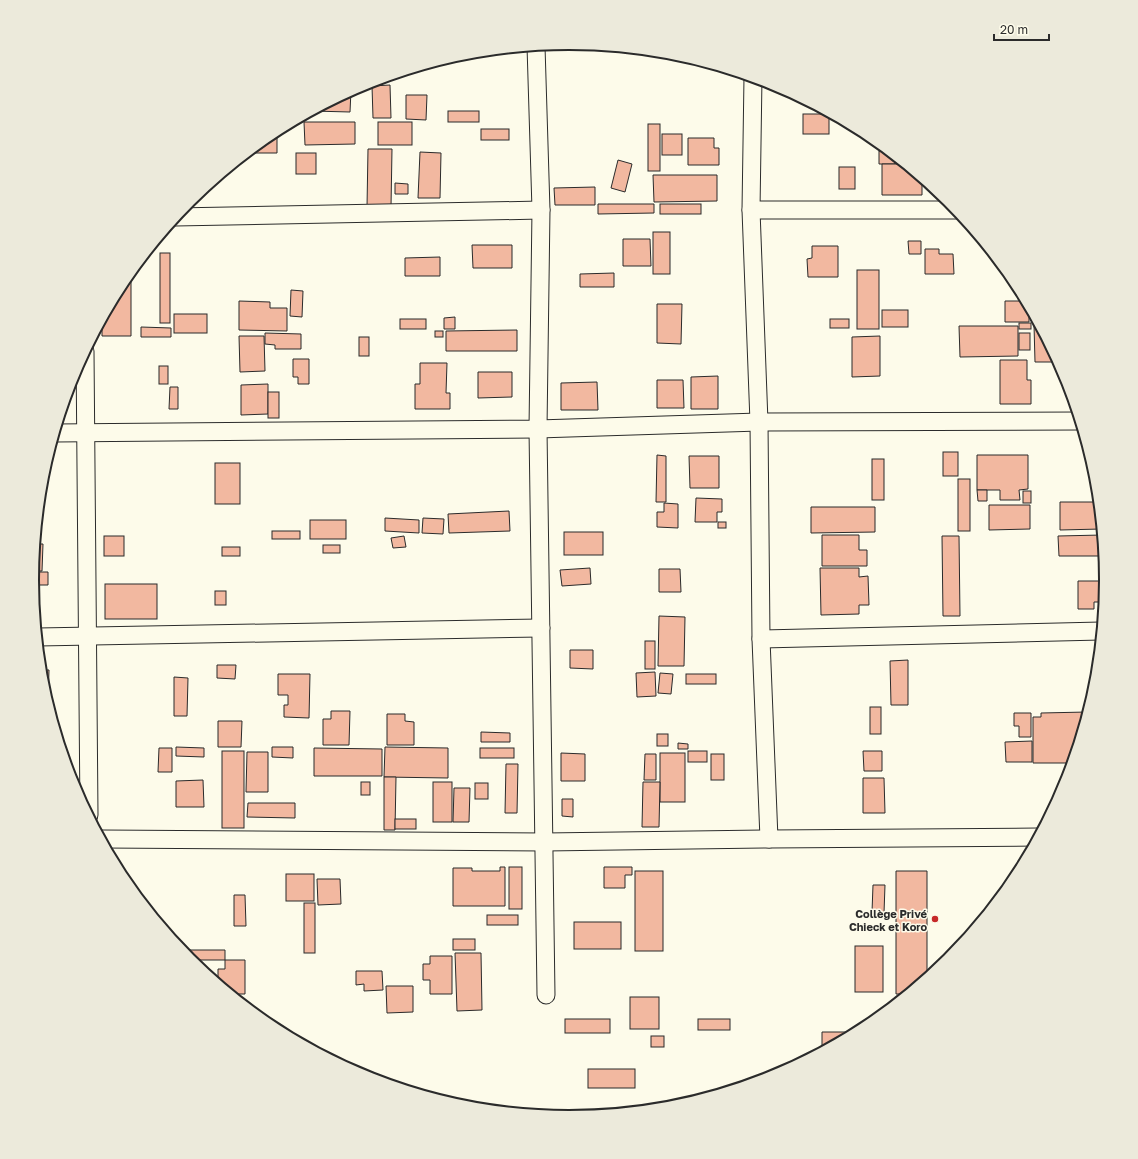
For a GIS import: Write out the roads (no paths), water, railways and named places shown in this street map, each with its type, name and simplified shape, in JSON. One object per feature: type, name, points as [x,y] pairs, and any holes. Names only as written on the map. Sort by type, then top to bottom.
[{"type":"street","points":[[536,51],[541,210],[538,429],[546,995]]},
{"type":"street","points":[[753,83],[751,210],[759,422],[761,639],[769,839]]},
{"type":"street","points":[[182,218],[541,210]]},
{"type":"street","points":[[751,210],[949,210]]},
{"type":"street","points":[[85,364],[89,803]]},
{"type":"street","points":[[59,434],[538,429],[759,422],[1075,421]]},
{"type":"street","points":[[43,637],[541,628]]},
{"type":"street","points":[[761,639],[1096,631]]},
{"type":"street","points":[[107,839],[545,842],[1033,836]]},
{"type":"place","name":"Collège Privé Chieck et Koro","points":[[935,919]]}]
